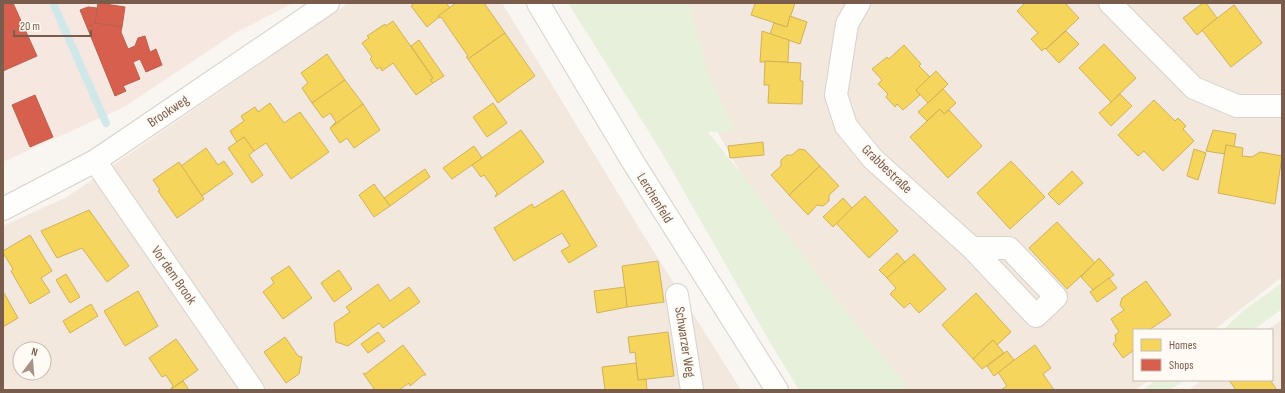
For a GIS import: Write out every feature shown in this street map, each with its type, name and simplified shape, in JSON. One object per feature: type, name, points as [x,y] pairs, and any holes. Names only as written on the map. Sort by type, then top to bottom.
[{"type":"street","name":"Brookweg","points":[[3,208],[95,161],[328,3]]},
{"type":"street","name":"Lerchenfeld","points":[[538,3],[633,162],[777,390]]},
{"type":"street","name":"Grabbestraße","points":[[859,3],[847,24],[836,95],[846,126],[873,159],[972,248]]},
{"type":"street","points":[[1110,3],[1194,88],[1237,106],[1282,106]]},
{"type":"street","name":"Vor dem Brook","points":[[95,161],[253,390]]},
{"type":"street","name":"Schwarzer Weg","points":[[677,295],[692,390]]},
{"type":"shaded area","points":[[3,3],[293,3],[237,32],[124,107],[3,162]]},
{"type":"shaded area","points":[[348,3],[502,3],[641,231],[741,390],[3,390],[3,226],[67,197]]},
{"type":"shaded area","points":[[685,3],[1282,3],[1282,277],[1215,329],[1133,329],[1133,381],[1148,381],[1136,390],[890,390],[788,257],[714,126]]},
{"type":"shaded area","points":[[1282,320],[1282,390],[1189,390],[1201,381],[1273,381],[1273,329],[1268,329]]},
{"type":"green space","points":[[568,3],[689,3],[708,73],[735,131],[708,132],[858,327],[911,390],[799,390],[771,344],[661,151]]},
{"type":"green space","points":[[1282,283],[1282,309],[1254,329],[1224,329],[1243,311]]},
{"type":"green space","points":[[1155,381],[1183,381],[1170,390],[1143,390]]},
{"type":"building: Homes","points":[[415,3],[446,3],[450,8],[427,27],[411,6]]},
{"type":"building: Homes","points":[[456,3],[484,3],[505,33],[468,59],[466,57],[468,56],[441,17],[439,18],[438,16]]},
{"type":"building: Homes","points":[[752,3],[795,3],[787,27],[751,15],[755,4]]},
{"type":"building: Homes","points":[[1025,3],[1065,3],[1079,18],[1042,51],[1031,39],[1038,33],[1017,11]]},
{"type":"building: Homes","points":[[1203,3],[1206,3],[1217,18],[1197,35],[1183,18]]},
{"type":"building: Homes","points":[[1234,5],[1262,43],[1231,67],[1202,30]]},
{"type":"building: Homes","points":[[790,16],[807,22],[800,44],[770,34],[774,23],[787,27]]},
{"type":"building: Homes","points":[[393,21],[433,78],[430,80],[433,83],[416,95],[393,63],[382,71],[380,67],[377,69],[370,59],[372,57],[362,43],[369,38],[367,36],[385,24],[386,26]]},
{"type":"building: Homes","points":[[762,31],[789,40],[788,62],[760,62]]},
{"type":"building: Homes","points":[[1066,31],[1079,44],[1059,63],[1046,49]]},
{"type":"building: Homes","points":[[505,33],[535,76],[498,103],[468,59]]},
{"type":"building: Homes","points":[[419,40],[444,76],[433,83],[430,80],[433,78],[411,46]]},
{"type":"building: Homes","points":[[1104,44],[1136,78],[1111,102],[1079,68]]},
{"type":"building: Homes","points":[[904,45],[921,64],[919,66],[930,77],[916,90],[920,95],[903,110],[897,104],[895,107],[886,97],[888,94],[878,84],[882,80],[872,69],[887,57],[889,59]]},
{"type":"building: Homes","points":[[327,54],[345,80],[312,103],[302,88],[308,83],[301,73]]},
{"type":"building: Homes","points":[[765,61],[801,63],[800,81],[803,81],[802,104],[768,103],[769,85],[764,85]]},
{"type":"building: Homes","points":[[936,71],[948,84],[928,103],[916,90]]},
{"type":"building: Homes","points":[[345,80],[363,104],[330,128],[336,122],[330,113],[323,118],[312,103]]},
{"type":"building: Homes","points":[[943,89],[956,103],[944,114],[940,109],[927,121],[918,112]]},
{"type":"building: Homes","points":[[1120,94],[1132,106],[1111,126],[1099,113]]},
{"type":"building: Homes","points":[[1154,100],[1175,121],[1178,118],[1186,126],[1183,129],[1194,141],[1163,171],[1144,151],[1138,156],[1118,135]]},
{"type":"building: Homes","points":[[270,103],[284,123],[300,112],[329,152],[291,179],[266,143],[254,151],[244,137],[237,142],[230,131],[244,121],[241,116],[255,107],[258,112]]},
{"type":"building: Homes","points":[[493,103],[507,123],[487,137],[473,117]]},
{"type":"building: Homes","points":[[363,104],[380,130],[354,148],[347,138],[340,143],[330,128]]},
{"type":"building: Homes","points":[[940,109],[944,114],[949,110],[982,146],[948,178],[910,137]]},
{"type":"building: Homes","points":[[521,130],[544,162],[495,197],[497,193],[484,175],[481,177],[472,165]]},
{"type":"building: Homes","points":[[1213,130],[1236,134],[1234,147],[1226,145],[1225,154],[1206,151]]},
{"type":"building: Homes","points":[[244,137],[254,151],[249,155],[263,175],[252,183],[228,148]]},
{"type":"building: Homes","points":[[763,142],[764,155],[730,158],[728,146]]},
{"type":"building: Homes","points":[[1226,145],[1243,148],[1242,156],[1252,157],[1260,152],[1282,156],[1275,204],[1218,193]]},
{"type":"building: Homes","points":[[474,146],[482,158],[452,179],[443,168]]},
{"type":"building: Homes","points":[[206,148],[218,165],[224,161],[233,174],[202,196],[181,166]]},
{"type":"building: Homes","points":[[799,149],[805,150],[820,166],[789,195],[771,175],[781,166],[781,160],[787,155],[792,155]]},
{"type":"building: Homes","points":[[1194,149],[1206,153],[1198,180],[1187,176]]},
{"type":"building: Homes","points":[[1011,161],[1045,197],[1010,229],[977,193]]},
{"type":"building: Homes","points":[[179,162],[204,199],[177,218],[158,191],[160,190],[153,180]]},
{"type":"building: Homes","points":[[820,166],[839,186],[829,195],[829,201],[823,206],[817,205],[808,215],[789,195]]},
{"type":"building: Homes","points":[[425,169],[430,177],[390,206],[384,198]]},
{"type":"building: Homes","points":[[1072,171],[1083,183],[1059,205],[1048,194]]},
{"type":"building: Homes","points":[[374,184],[390,206],[374,217],[359,195]]},
{"type":"building: Homes","points":[[563,190],[597,246],[569,263],[561,251],[570,246],[562,233],[514,261],[494,228],[532,204],[534,208]]},
{"type":"building: Homes","points":[[865,196],[898,231],[869,258],[836,223]]},
{"type":"building: Homes","points":[[843,198],[852,208],[833,227],[823,217]]},
{"type":"building: Homes","points":[[89,210],[129,266],[107,282],[82,248],[57,258],[41,231]]},
{"type":"building: Homes","points":[[1057,222],[1095,263],[1067,289],[1029,248]]},
{"type":"building: Homes","points":[[30,235],[52,271],[41,278],[50,292],[30,304],[11,271],[13,269],[3,251]]},
{"type":"building: Homes","points":[[897,253],[905,262],[887,278],[879,270]]},
{"type":"building: Homes","points":[[914,254],[946,289],[919,313],[910,303],[904,308],[890,294],[896,288],[887,278]]},
{"type":"building: Homes","points":[[1099,258],[1114,275],[1093,290],[1081,277]]},
{"type":"building: Homes","points":[[658,261],[664,302],[627,307],[622,266]]},
{"type":"building: Homes","points":[[289,266],[312,298],[283,319],[263,292],[274,283],[271,278]]},
{"type":"building: Homes","points":[[339,270],[352,289],[334,302],[321,283]]},
{"type":"building: Homes","points":[[66,274],[80,297],[70,303],[56,280]]},
{"type":"building: Homes","points":[[1109,278],[1117,288],[1097,302],[1090,292]]},
{"type":"building: Homes","points":[[1146,281],[1171,315],[1150,329],[1133,329],[1133,351],[1123,358],[1113,344],[1116,341],[1115,335],[1119,332],[1111,319],[1124,310],[1120,305],[1122,298]]},
{"type":"building: Homes","points":[[378,284],[390,301],[409,287],[420,302],[383,328],[379,323],[348,346],[336,342],[334,323],[350,312],[346,307]]},
{"type":"building: Homes","points":[[625,287],[627,307],[597,313],[594,291]]},
{"type":"building: Homes","points":[[138,291],[158,326],[125,346],[104,311]]},
{"type":"building: Homes","points":[[4,293],[18,318],[3,327],[3,294]]},
{"type":"building: Homes","points":[[976,293],[1011,332],[997,345],[993,340],[973,359],[942,325]]},
{"type":"building: Homes","points":[[91,304],[98,316],[70,333],[63,321]]},
{"type":"building: Homes","points":[[378,332],[385,341],[368,353],[361,344]]},
{"type":"building: Homes","points":[[668,332],[674,376],[638,380],[635,352],[630,353],[628,337]]},
{"type":"building: Homes","points":[[285,337],[298,356],[302,357],[299,374],[286,383],[264,352]]},
{"type":"building: Homes","points":[[176,339],[198,370],[171,389],[173,386],[166,375],[162,377],[149,358]]},
{"type":"building: Homes","points":[[993,340],[1004,353],[982,369],[973,359]]},
{"type":"building: Homes","points":[[403,345],[426,375],[423,375],[410,386],[409,383],[399,390],[375,390],[363,373],[365,374]]},
{"type":"building: Homes","points":[[1035,345],[1051,368],[1043,374],[1054,390],[1001,390],[1007,386],[998,372]]},
{"type":"building: Homes","points":[[1007,351],[1014,360],[994,376],[987,366]]},
{"type":"building: Homes","points":[[636,363],[638,380],[646,379],[647,390],[605,390],[602,367]]},
{"type":"building: Homes","points":[[183,381],[189,390],[169,390],[171,389]]},
{"type":"building: Homes","points":[[1230,381],[1271,381],[1277,390],[1236,390]]},
{"type":"building: Shops","points":[[3,3],[13,3],[37,56],[3,71]]},
{"type":"building: Shops","points":[[98,3],[125,7],[122,27],[95,23]]},
{"type":"building: Shops","points":[[88,7],[97,8],[95,24],[87,27],[80,10]]},
{"type":"building: Shops","points":[[95,23],[122,27],[121,32],[128,49],[135,46],[138,38],[145,36],[150,52],[156,49],[162,65],[146,72],[140,59],[133,62],[140,79],[123,86],[126,91],[115,96],[87,27]]},
{"type":"building: Shops","points":[[35,95],[53,137],[30,147],[12,105]]},
{"type":"waterway","points":[[53,3],[106,123]]}]
